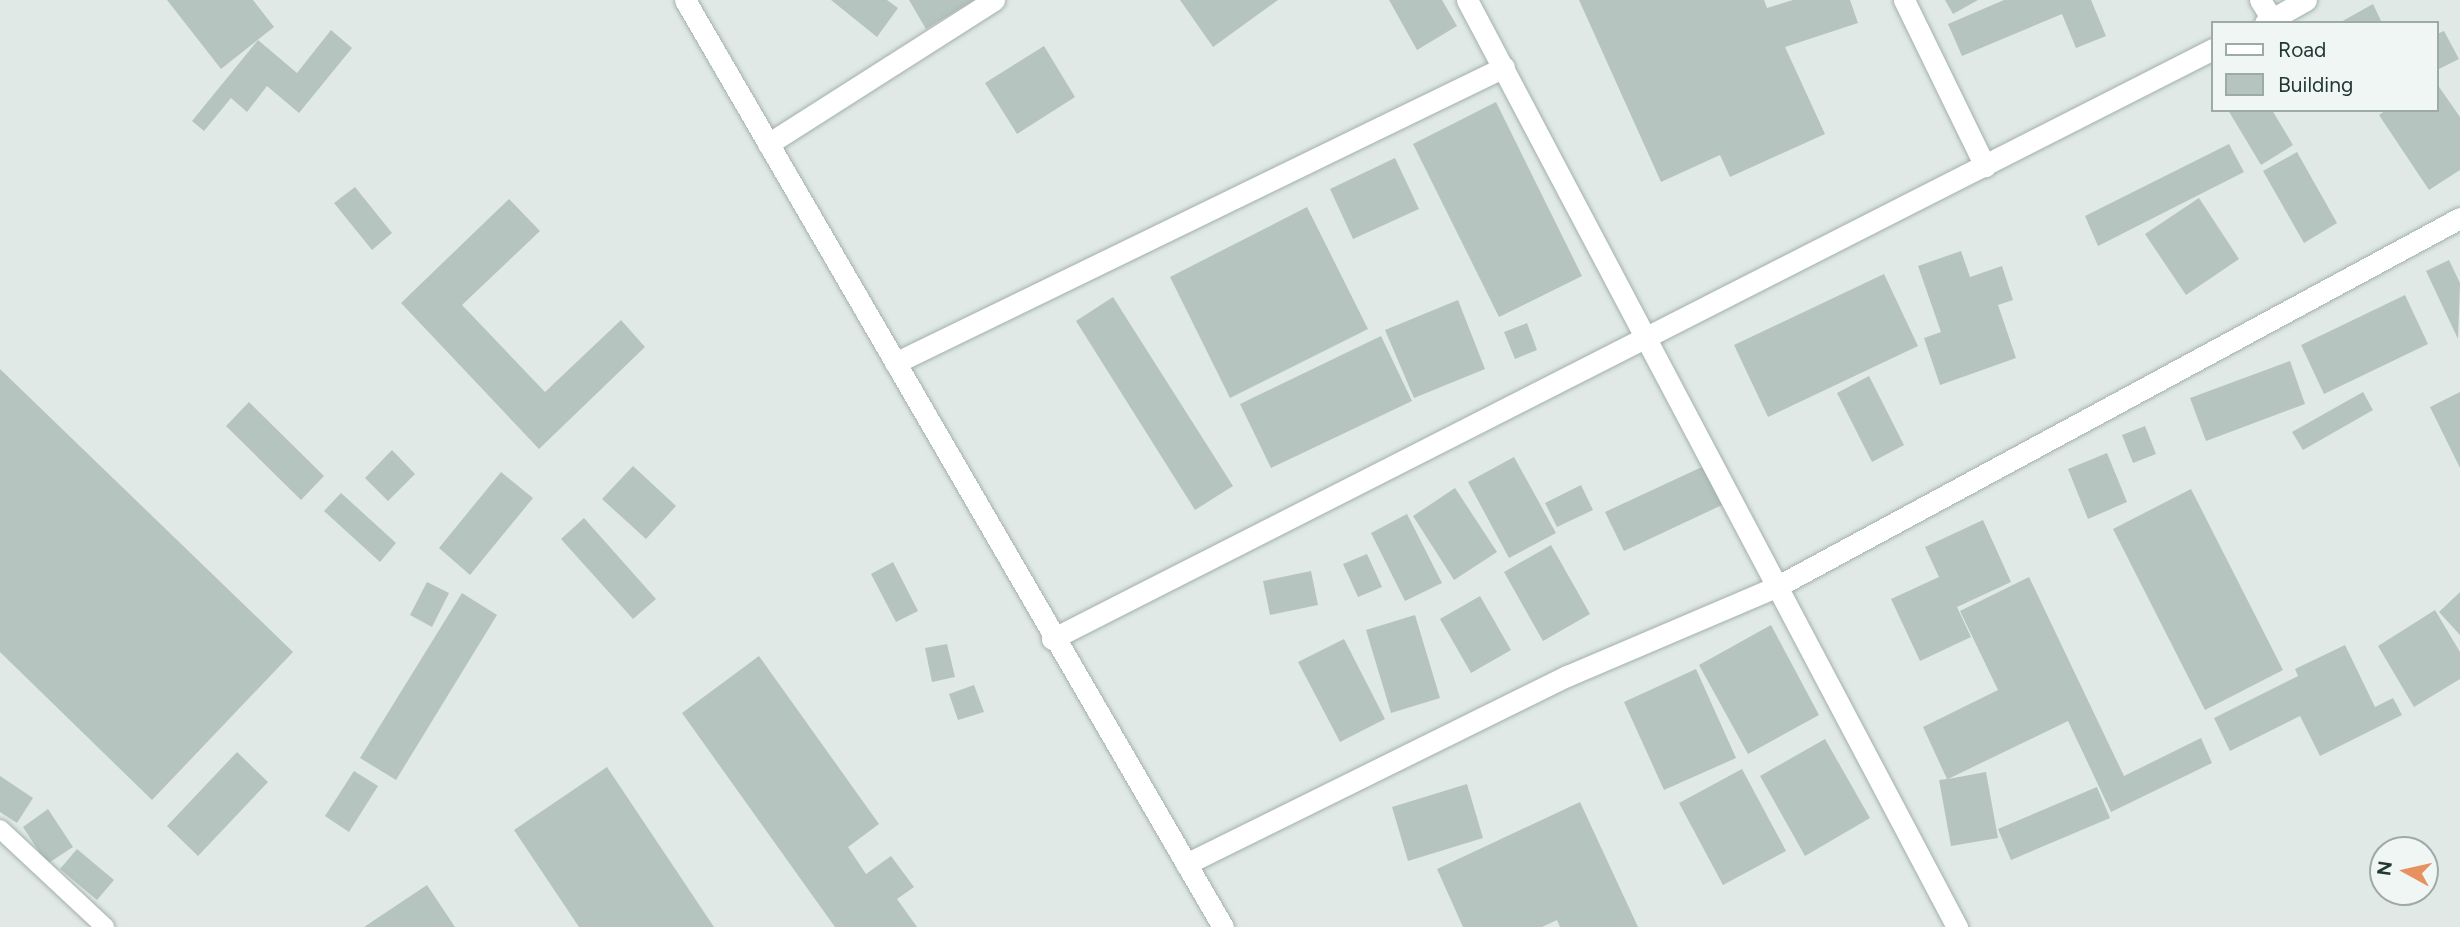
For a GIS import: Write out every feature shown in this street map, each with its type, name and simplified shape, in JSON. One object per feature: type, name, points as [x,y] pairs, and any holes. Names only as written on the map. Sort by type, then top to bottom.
[{"type":"street","points":[[685,0],[1052,639],[1223,927]]},
{"type":"street","points":[[768,144],[994,0]]},
{"type":"street","points":[[1467,0],[1648,338],[1956,927]]},
{"type":"street","points":[[1904,0],[1985,166]]},
{"type":"street","points":[[2260,0],[2269,21],[2306,0]]},
{"type":"street","points":[[1052,639],[2212,50]]},
{"type":"street","points":[[895,363],[1504,66]]},
{"type":"street","points":[[1186,864],[1567,676],[1776,586],[2460,218]]},
{"type":"lane","points":[[0,829],[106,927]]},
{"type":"building","points":[[167,0],[253,0],[274,27],[221,69]]},
{"type":"building","points":[[831,0],[887,0],[898,8],[877,37]]},
{"type":"building","points":[[909,0],[974,0],[926,29]]},
{"type":"building","points":[[1180,0],[1278,0],[1213,47]]},
{"type":"building","points":[[1389,0],[1442,0],[1457,26],[1417,50]]},
{"type":"building","points":[[1579,0],[1764,0],[1767,8],[1793,0],[1850,0],[1858,23],[1785,47],[1825,134],[1730,177],[1720,155],[1661,182]]},
{"type":"building","points":[[1945,0],[1978,0],[1953,14]]},
{"type":"building","points":[[2004,0],[2091,0],[2106,36],[2076,48],[2062,14],[1962,56],[1948,24]]},
{"type":"building","points":[[2373,4],[2381,21],[2343,21]]},
{"type":"building","points":[[331,30],[352,48],[299,113],[267,86],[247,112],[231,98],[204,131],[192,121],[258,40],[297,73]]},
{"type":"building","points":[[2444,31],[2459,59],[2439,69],[2439,33]]},
{"type":"building","points":[[1044,46],[1075,97],[1017,134],[985,83]]},
{"type":"building","points":[[2439,87],[2460,117],[2460,170],[2429,190],[2379,115],[2383,112],[2439,112]]},
{"type":"building","points":[[1496,102],[1582,276],[1499,317],[1413,144]]},
{"type":"building","points":[[2229,112],[2273,112],[2293,145],[2261,165]]},
{"type":"building","points":[[2229,144],[2244,172],[2098,246],[2085,216]]},
{"type":"building","points":[[2297,152],[2337,223],[2304,243],[2263,171]]},
{"type":"building","points":[[1395,158],[1419,209],[1353,239],[1330,189]]},
{"type":"building","points":[[355,187],[392,233],[372,250],[334,203]]},
{"type":"building","points":[[2199,198],[2239,259],[2186,295],[2145,234]]},
{"type":"building","points":[[509,199],[540,231],[462,305],[545,392],[621,320],[645,347],[539,449],[401,303]]},
{"type":"building","points":[[1307,207],[1368,329],[1230,398],[1170,277]]},
{"type":"building","points":[[1961,251],[1970,277],[2002,266],[2013,300],[1998,305],[2016,358],[1940,385],[1924,338],[1941,332],[1918,266]]},
{"type":"building","points":[[2449,260],[2460,283],[2458,339],[2426,271]]},
{"type":"building","points":[[1884,274],[1918,346],[1768,417],[1734,345]]},
{"type":"building","points":[[2405,295],[2428,344],[2324,394],[2301,345]]},
{"type":"building","points":[[1113,297],[1233,486],[1195,510],[1076,321]]},
{"type":"building","points":[[1458,300],[1485,369],[1414,398],[1385,330]]},
{"type":"building","points":[[1527,323],[1537,350],[1515,359],[1504,332]]},
{"type":"building","points":[[1381,336],[1412,401],[1271,468],[1240,404]]},
{"type":"building","points":[[2290,361],[2305,404],[2206,441],[2190,398]]},
{"type":"building","points":[[0,369],[293,652],[152,800],[0,652]]},
{"type":"building","points":[[1869,376],[1904,445],[1872,462],[1837,393]]},
{"type":"building","points":[[2363,392],[2373,410],[2303,450],[2292,432]]},
{"type":"building","points":[[2460,392],[2460,468],[2430,407]]},
{"type":"building","points":[[249,402],[324,476],[301,500],[226,426]]},
{"type":"building","points":[[2145,426],[2156,454],[2133,463],[2122,435]]},
{"type":"building","points":[[392,450],[415,474],[388,501],[365,478]]},
{"type":"building","points":[[2107,453],[2127,502],[2088,519],[2068,469]]},
{"type":"building","points":[[1514,457],[1556,533],[1509,558],[1468,482]]},
{"type":"building","points":[[633,466],[676,506],[646,539],[602,499]]},
{"type":"building","points":[[1704,466],[1722,505],[1624,551],[1605,512]]},
{"type":"building","points":[[501,472],[533,498],[470,575],[439,548]]},
{"type":"building","points":[[1581,485],[1593,510],[1557,527],[1545,503]]},
{"type":"building","points":[[1455,488],[1497,552],[1454,580],[1413,516]]},
{"type":"building","points":[[2191,489],[2283,670],[2205,710],[2113,529]]},
{"type":"building","points":[[341,493],[396,543],[380,562],[324,511]]},
{"type":"building","points":[[1407,514],[1442,583],[1405,601],[1371,533]]},
{"type":"building","points":[[584,518],[656,599],[633,619],[561,539]]},
{"type":"building","points":[[1983,520],[2011,582],[1957,607],[1971,637],[1920,661],[1891,599],[1939,577],[1925,547]]},
{"type":"building","points":[[1551,545],[1590,614],[1543,641],[1504,572]]},
{"type":"building","points":[[1367,554],[1382,587],[1358,597],[1343,564]]},
{"type":"building","points":[[893,562],[918,611],[896,622],[871,574]]},
{"type":"building","points":[[1311,571],[1318,605],[1270,615],[1263,581]]},
{"type":"building","points":[[2029,577],[2124,776],[2201,738],[2212,763],[2111,812],[2068,721],[1948,779],[1986,772],[1998,838],[1951,846],[1939,780],[1947,779],[1923,727],[1998,690],[1960,611]]},
{"type":"building","points":[[427,582],[449,593],[432,627],[410,615]]},
{"type":"building","points":[[2460,592],[2460,635],[2439,612]]},
{"type":"building","points":[[462,593],[497,615],[396,780],[360,758]]},
{"type":"building","points":[[1480,596],[1511,650],[1471,673],[1440,619]]},
{"type":"building","points":[[2435,610],[2460,652],[2460,679],[2414,707],[2378,646]]},
{"type":"building","points":[[1415,615],[1440,698],[1391,713],[1366,630]]},
{"type":"building","points":[[1771,625],[1819,715],[1748,754],[1699,665]]},
{"type":"building","points":[[1344,639],[1385,719],[1340,742],[1298,662]]},
{"type":"building","points":[[947,644],[955,677],[932,682],[925,648]]},
{"type":"building","points":[[2345,645],[2375,707],[2393,698],[2402,715],[2320,756],[2300,716],[2230,751],[2214,718],[2298,676],[2295,669]]},
{"type":"building","points":[[759,656],[879,824],[848,847],[866,874],[891,856],[914,887],[897,899],[917,927],[835,927],[682,713]]},
{"type":"building","points":[[1696,669],[1736,758],[1664,790],[1624,702]]},
{"type":"building","points":[[974,685],[984,712],[958,720],[949,694]]},
{"type":"building","points":[[1825,739],[1870,818],[1805,856],[1760,776]]},
{"type":"building","points":[[237,752],[268,782],[198,856],[167,826]]},
{"type":"building","points":[[607,767],[714,927],[579,927],[514,830]]},
{"type":"building","points":[[1742,769],[1786,851],[1723,885],[1679,803]]},
{"type":"building","points":[[354,771],[378,786],[349,832],[325,816]]},
{"type":"building","points":[[0,776],[33,798],[17,823],[0,812]]},
{"type":"building","points":[[1467,784],[1483,838],[1408,861],[1392,807]]},
{"type":"building","points":[[2097,787],[2110,818],[2011,860],[1998,829]]},
{"type":"building","points":[[1580,802],[1638,927],[1560,927],[1557,920],[1542,927],[1463,927],[1437,869]]},
{"type":"building","points":[[48,809],[73,847],[47,864],[23,827]]},
{"type":"building","points":[[77,849],[114,880],[97,900],[60,869]]},
{"type":"building","points":[[427,885],[455,927],[364,927]]}]
